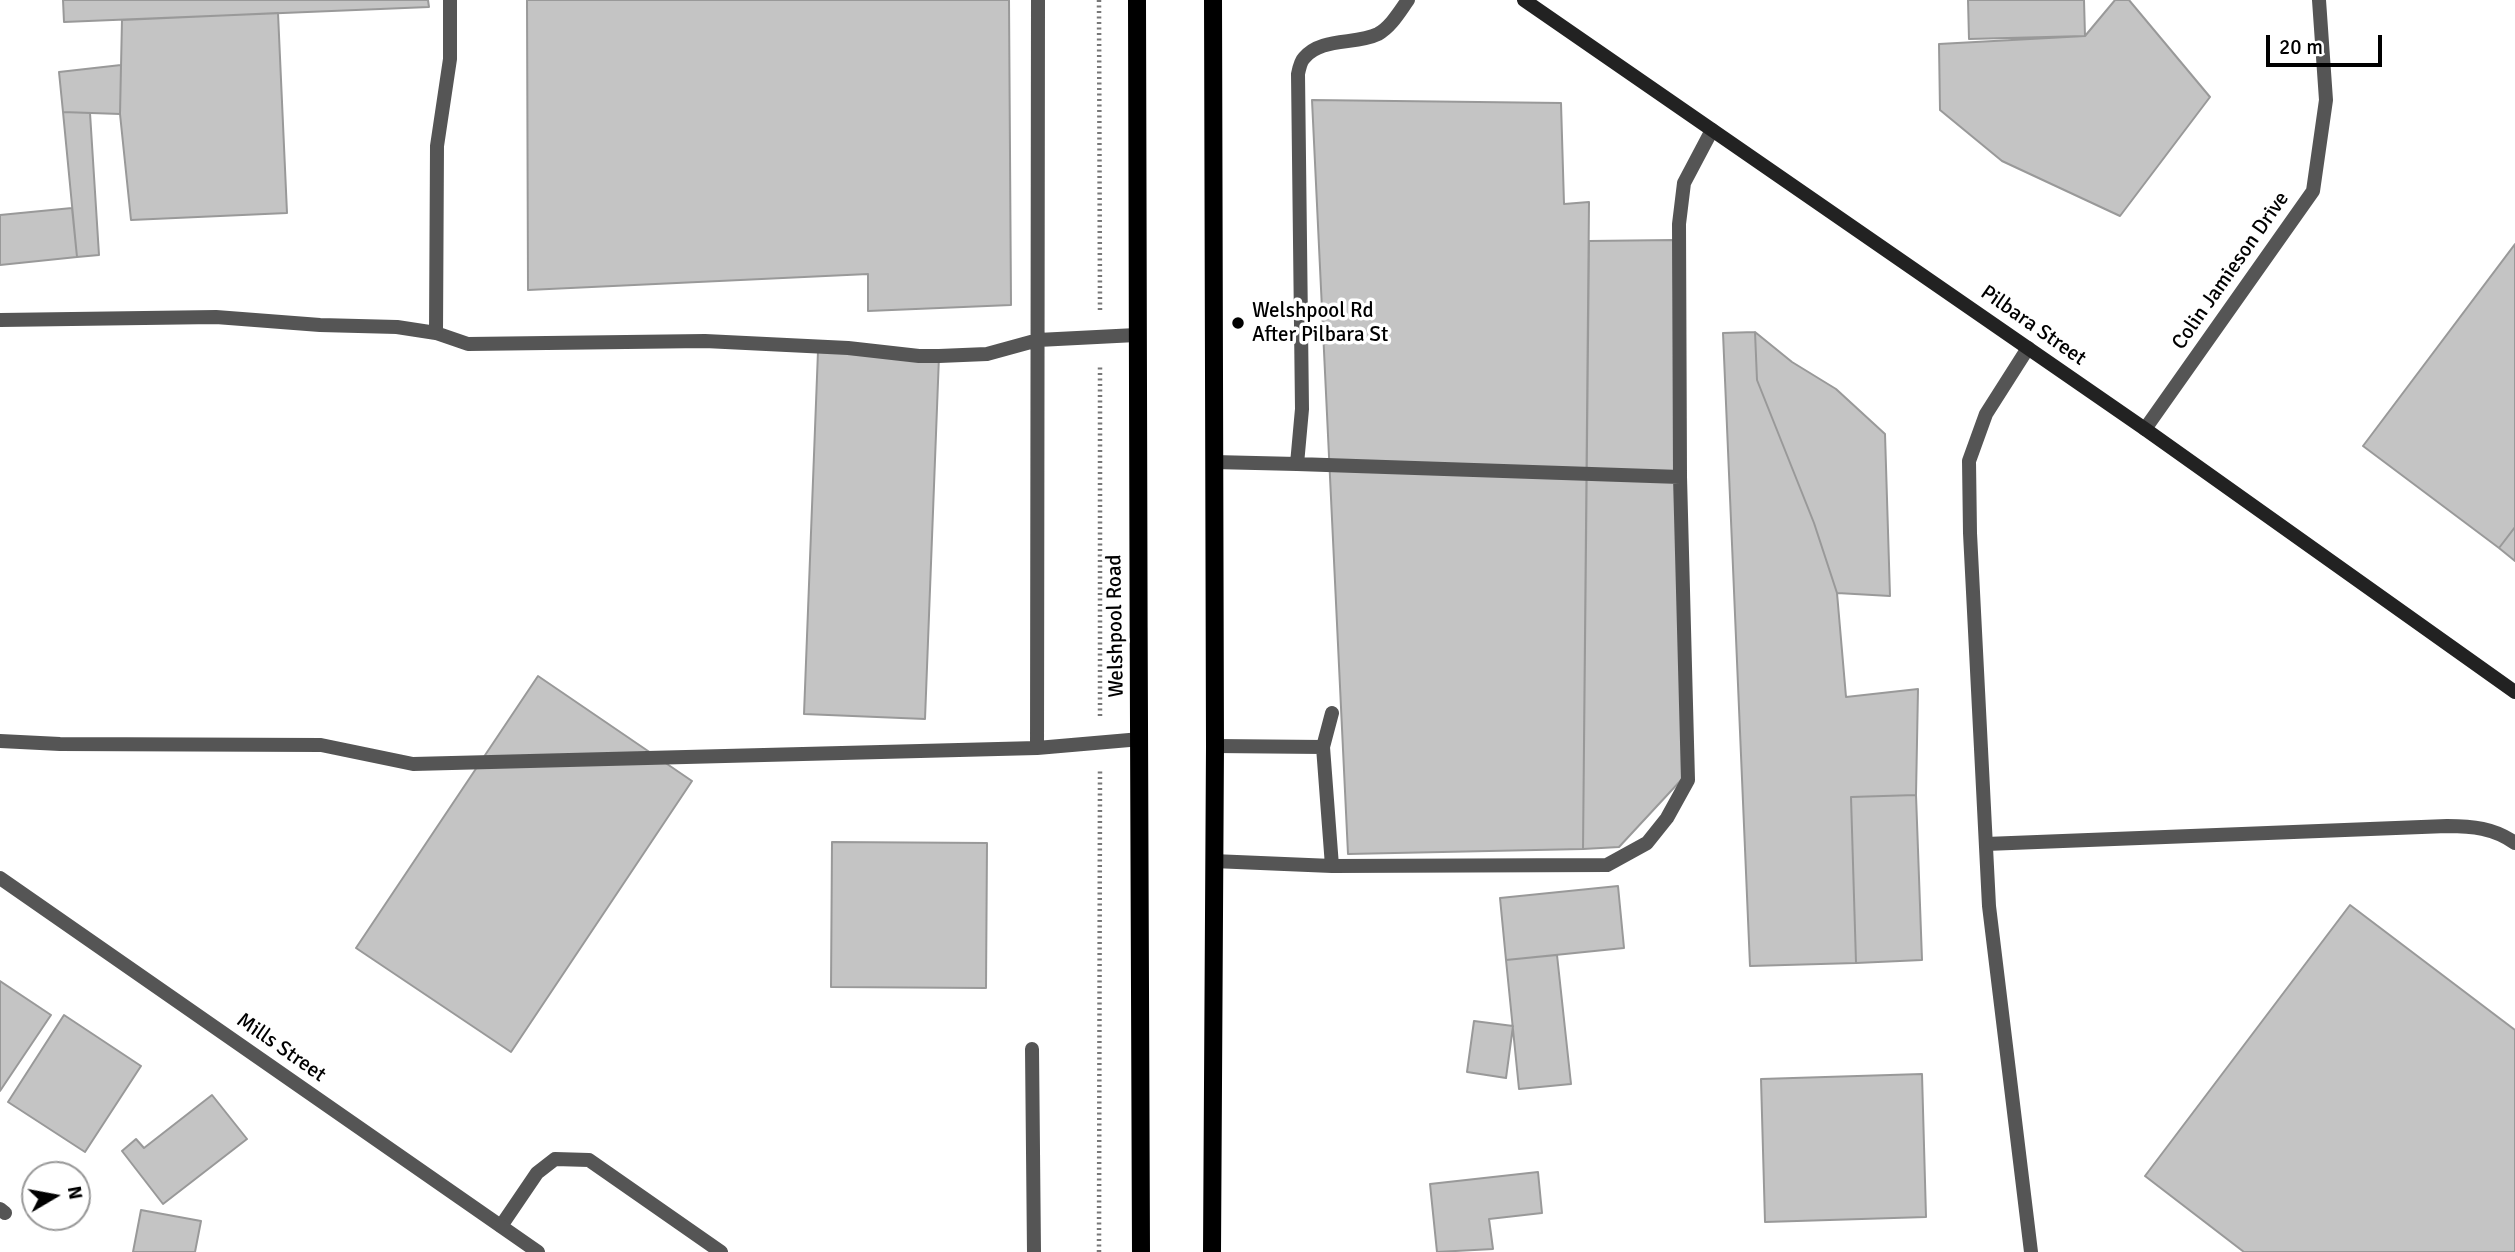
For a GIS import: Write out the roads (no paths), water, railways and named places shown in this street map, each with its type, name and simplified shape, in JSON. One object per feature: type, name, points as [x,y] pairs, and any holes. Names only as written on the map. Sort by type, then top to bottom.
[{"type":"main road","name":"Welshpool Road","points":[[1137,0],[1141,1252]]},
{"type":"main road","points":[[1212,1252],[1215,746],[1213,0]]},
{"type":"main road","name":"Pilbara Street","points":[[1524,0],[2145,429],[2515,692]]},
{"type":"street","points":[[436,333],[437,146],[450,59],[450,0]]},
{"type":"street","points":[[1037,748],[1038,0]]},
{"type":"street","points":[[1297,464],[1302,409],[1298,74],[1304,58],[1323,46],[1357,41],[1379,33],[1408,0]]},
{"type":"street","name":"Colin Jamieson Drive","points":[[2145,429],[2313,191],[2326,100],[2319,0]]},
{"type":"street","points":[[1213,861],[1332,866],[1607,865],[1647,843],[1667,818],[1688,780],[1680,477],[1679,224],[1684,183],[1712,130]]},
{"type":"street","points":[[0,320],[215,317],[320,325],[397,327],[436,333],[468,344],[705,341],[848,348],[919,356],[987,354],[1038,340],[1136,335]]},
{"type":"street","points":[[2028,348],[1986,414],[1969,461],[1970,533],[1989,906],[2031,1252]]},
{"type":"street","points":[[1214,463],[1680,477]]},
{"type":"street","points":[[1332,713],[1323,747],[1332,866]]},
{"type":"street","points":[[0,741],[60,744],[321,745],[413,764],[1037,748],[1141,739]]},
{"type":"street","points":[[1215,746],[1323,747]]},
{"type":"street","points":[[1986,844],[2447,826],[2476,826],[2505,836],[2515,843]]},
{"type":"street","name":"Mills Street","points":[[0,878],[538,1252]]},
{"type":"street","points":[[1032,1049],[1034,1252]]},
{"type":"street","points":[[501,1226],[537,1173],[555,1159],[589,1160],[721,1252]]},
{"type":"place","name":"Welshpool Rd After Pilbara St","points":[[1238,323]]}]
